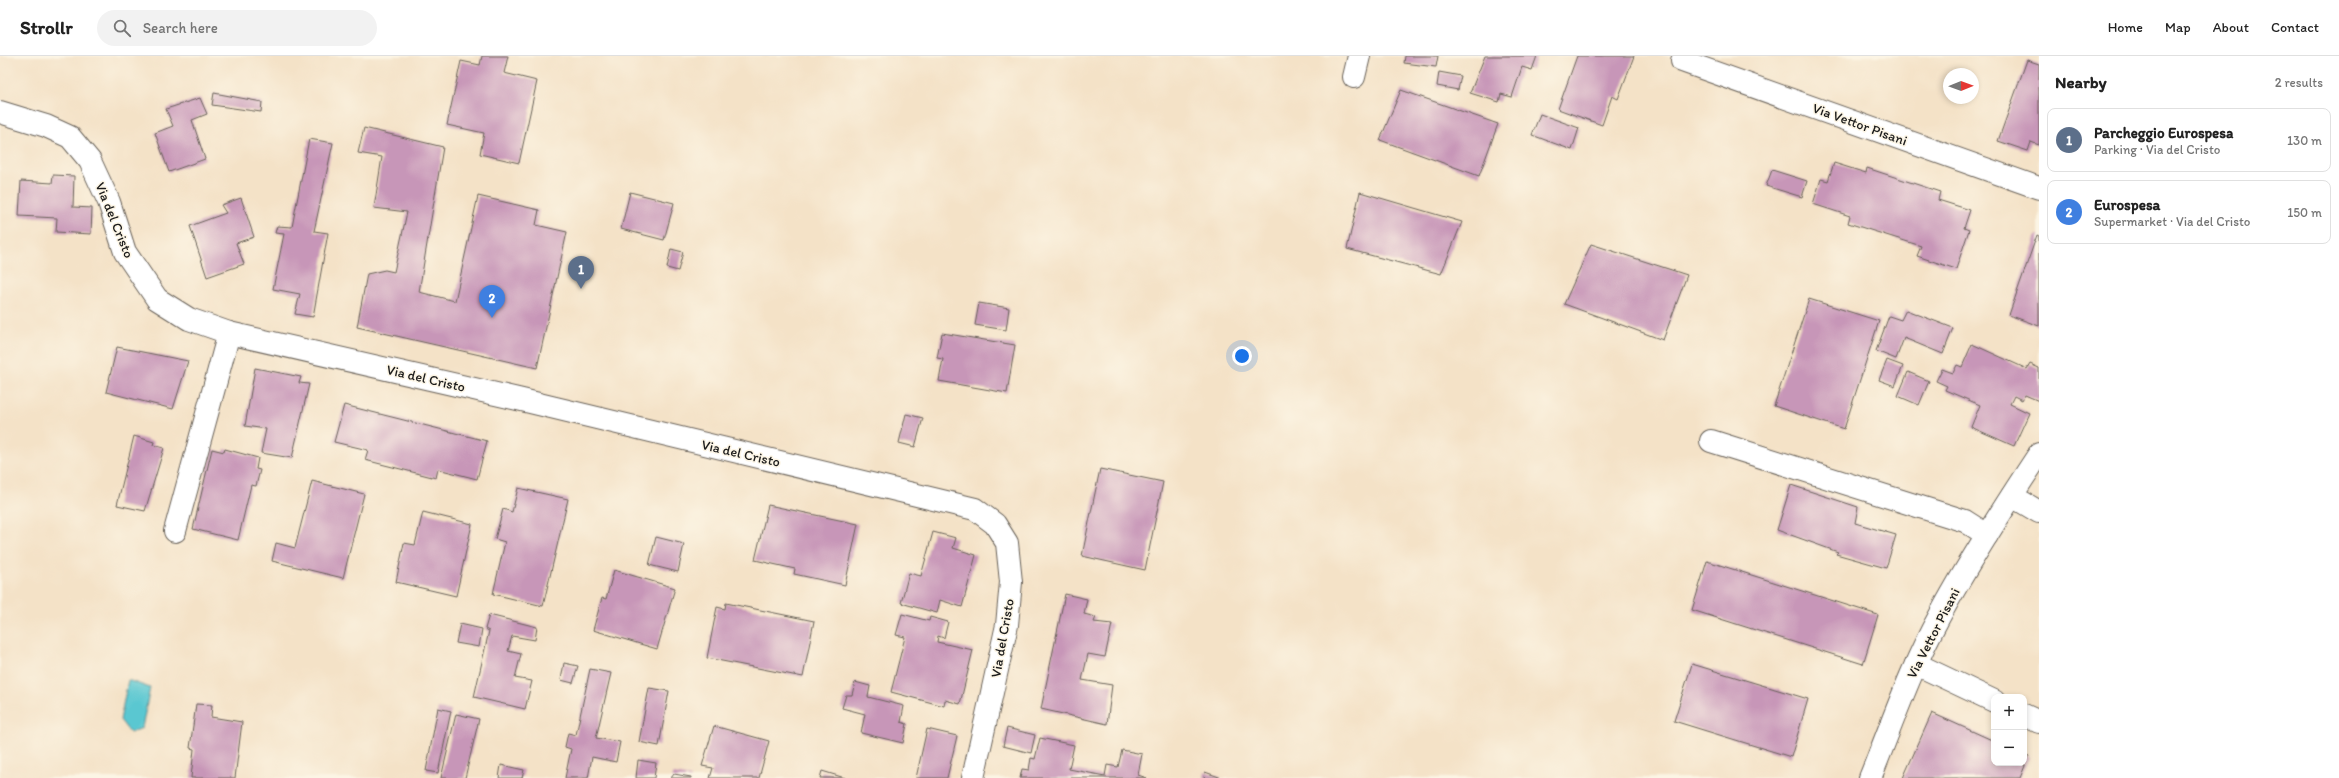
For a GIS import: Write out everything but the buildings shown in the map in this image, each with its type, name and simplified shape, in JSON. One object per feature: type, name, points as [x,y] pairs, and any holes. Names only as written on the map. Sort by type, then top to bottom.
[{"type":"street","name":"Via Vettor Pisani","points":[[1682,61],[2039,188]]},
{"type":"street","name":"Via del Cristo","points":[[0,112],[46,126],[70,137],[90,161],[109,202],[125,252],[157,299],[189,319],[229,333],[514,398],[975,509],[995,524],[1007,543],[1011,582],[1007,625],[974,778]]},
{"type":"street","points":[[175,531],[229,333]]},
{"type":"street","points":[[1711,440],[1965,521],[1987,535]]},
{"type":"street","name":"Via Vettor Pisani","points":[[1870,778],[1916,664],[1939,617],[1987,535],[2039,454]]},
{"type":"street","points":[[2012,496],[2039,512]]},
{"type":"street","points":[[1916,664],[1991,699]]},
{"type":"street","points":[[2027,716],[2039,722]]},
{"type":"water","points":[[128,680],[150,688],[142,728],[130,733],[120,720]]},
{"type":"place","name":"Parcheggio Eurospesa","points":[[581,289]]},
{"type":"place","name":"Eurospesa","points":[[492,318]]}]
